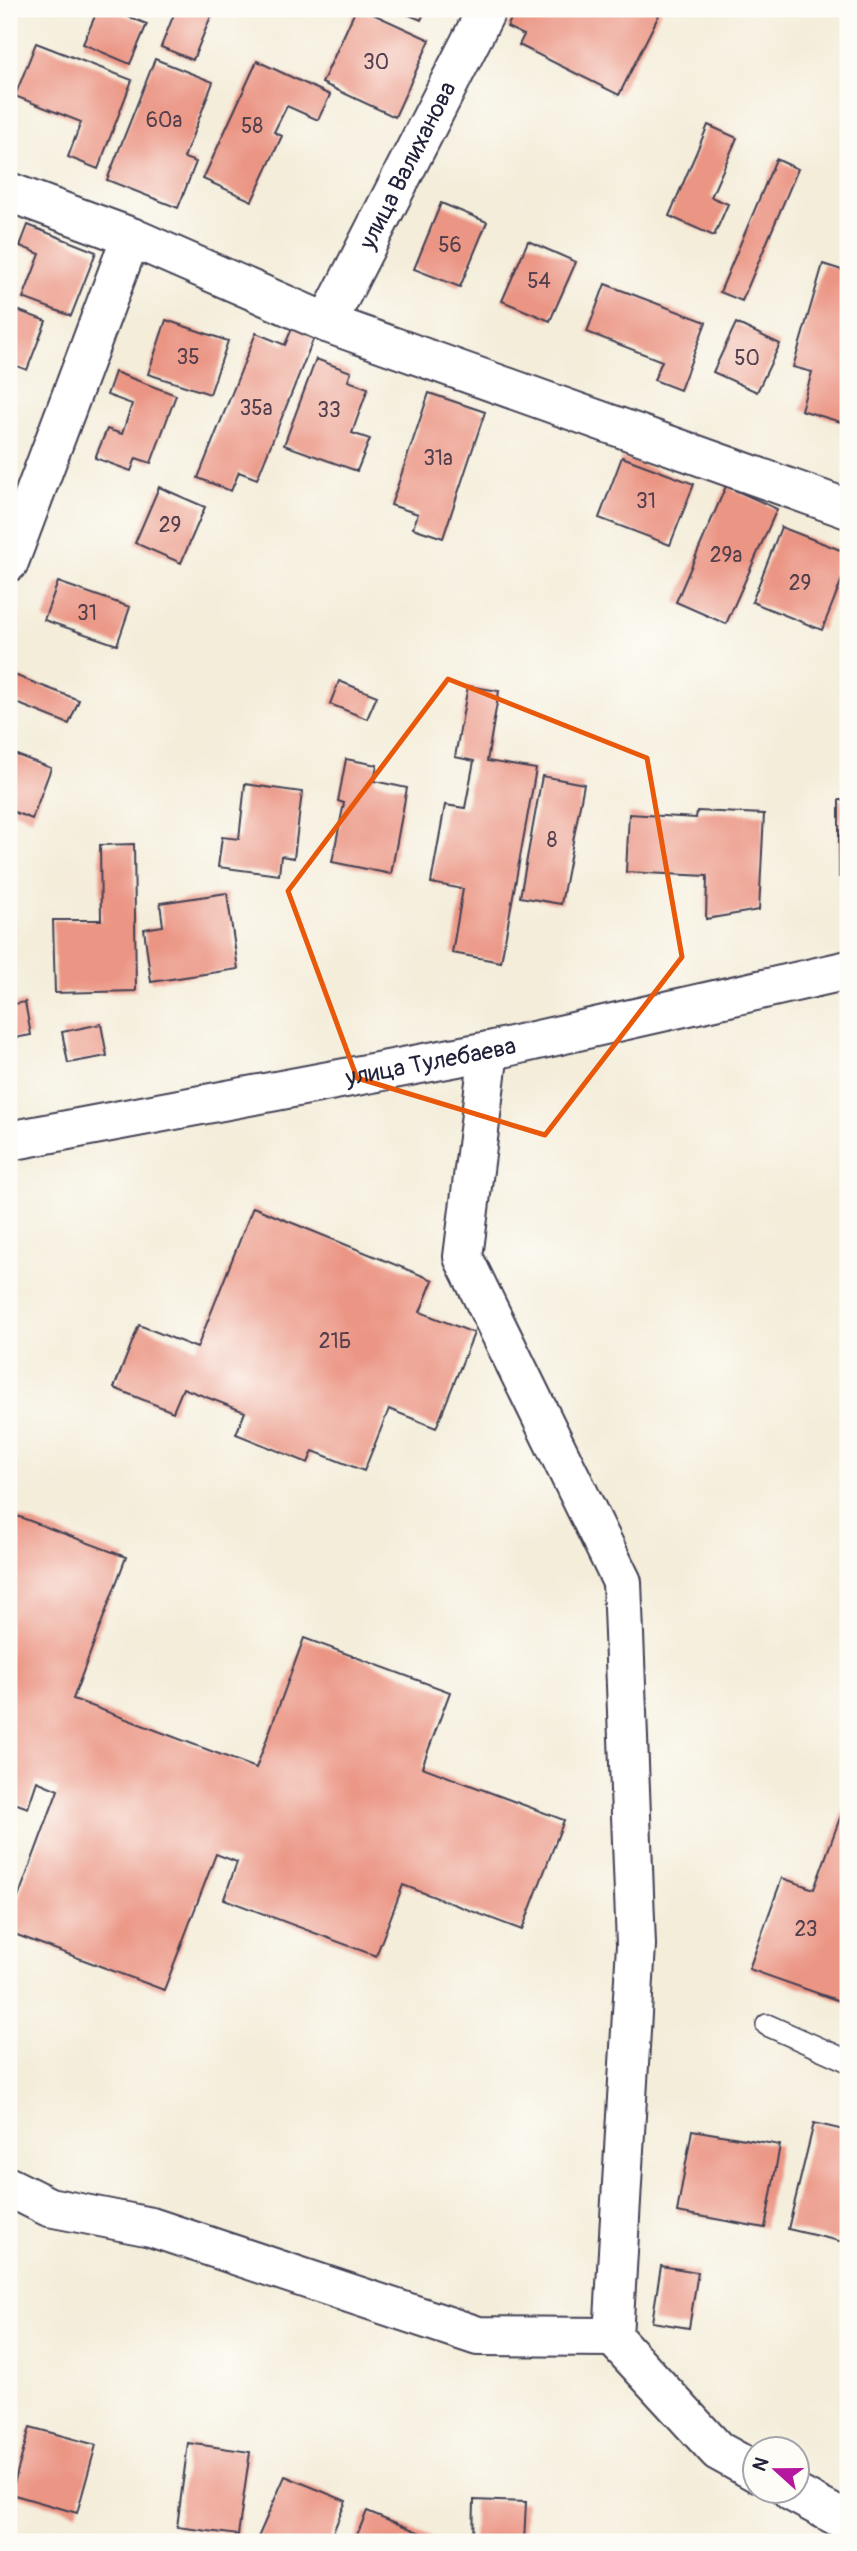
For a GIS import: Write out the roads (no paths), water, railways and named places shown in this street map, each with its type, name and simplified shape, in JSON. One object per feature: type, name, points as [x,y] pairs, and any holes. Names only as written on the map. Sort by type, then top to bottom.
[{"type":"street","name":"улица Валиханова","points":[[327,323],[487,9]]},
{"type":"street","points":[[9,192],[131,237],[327,323],[848,509]]},
{"type":"street","points":[[9,562],[131,237]]},
{"type":"street","name":"улица Тулебаева","points":[[9,1141],[489,1051],[848,970]]},
{"type":"street","points":[[489,1051],[463,1257],[622,1582],[636,1945],[613,2337],[718,2451],[742,2465]]},
{"type":"street","points":[[9,2187],[49,2207],[150,2227],[478,2336],[613,2337]]},
{"type":"street","points":[[812,2502],[848,2522]]},
{"type":"lane","points":[[767,2025],[848,2061]]}]
